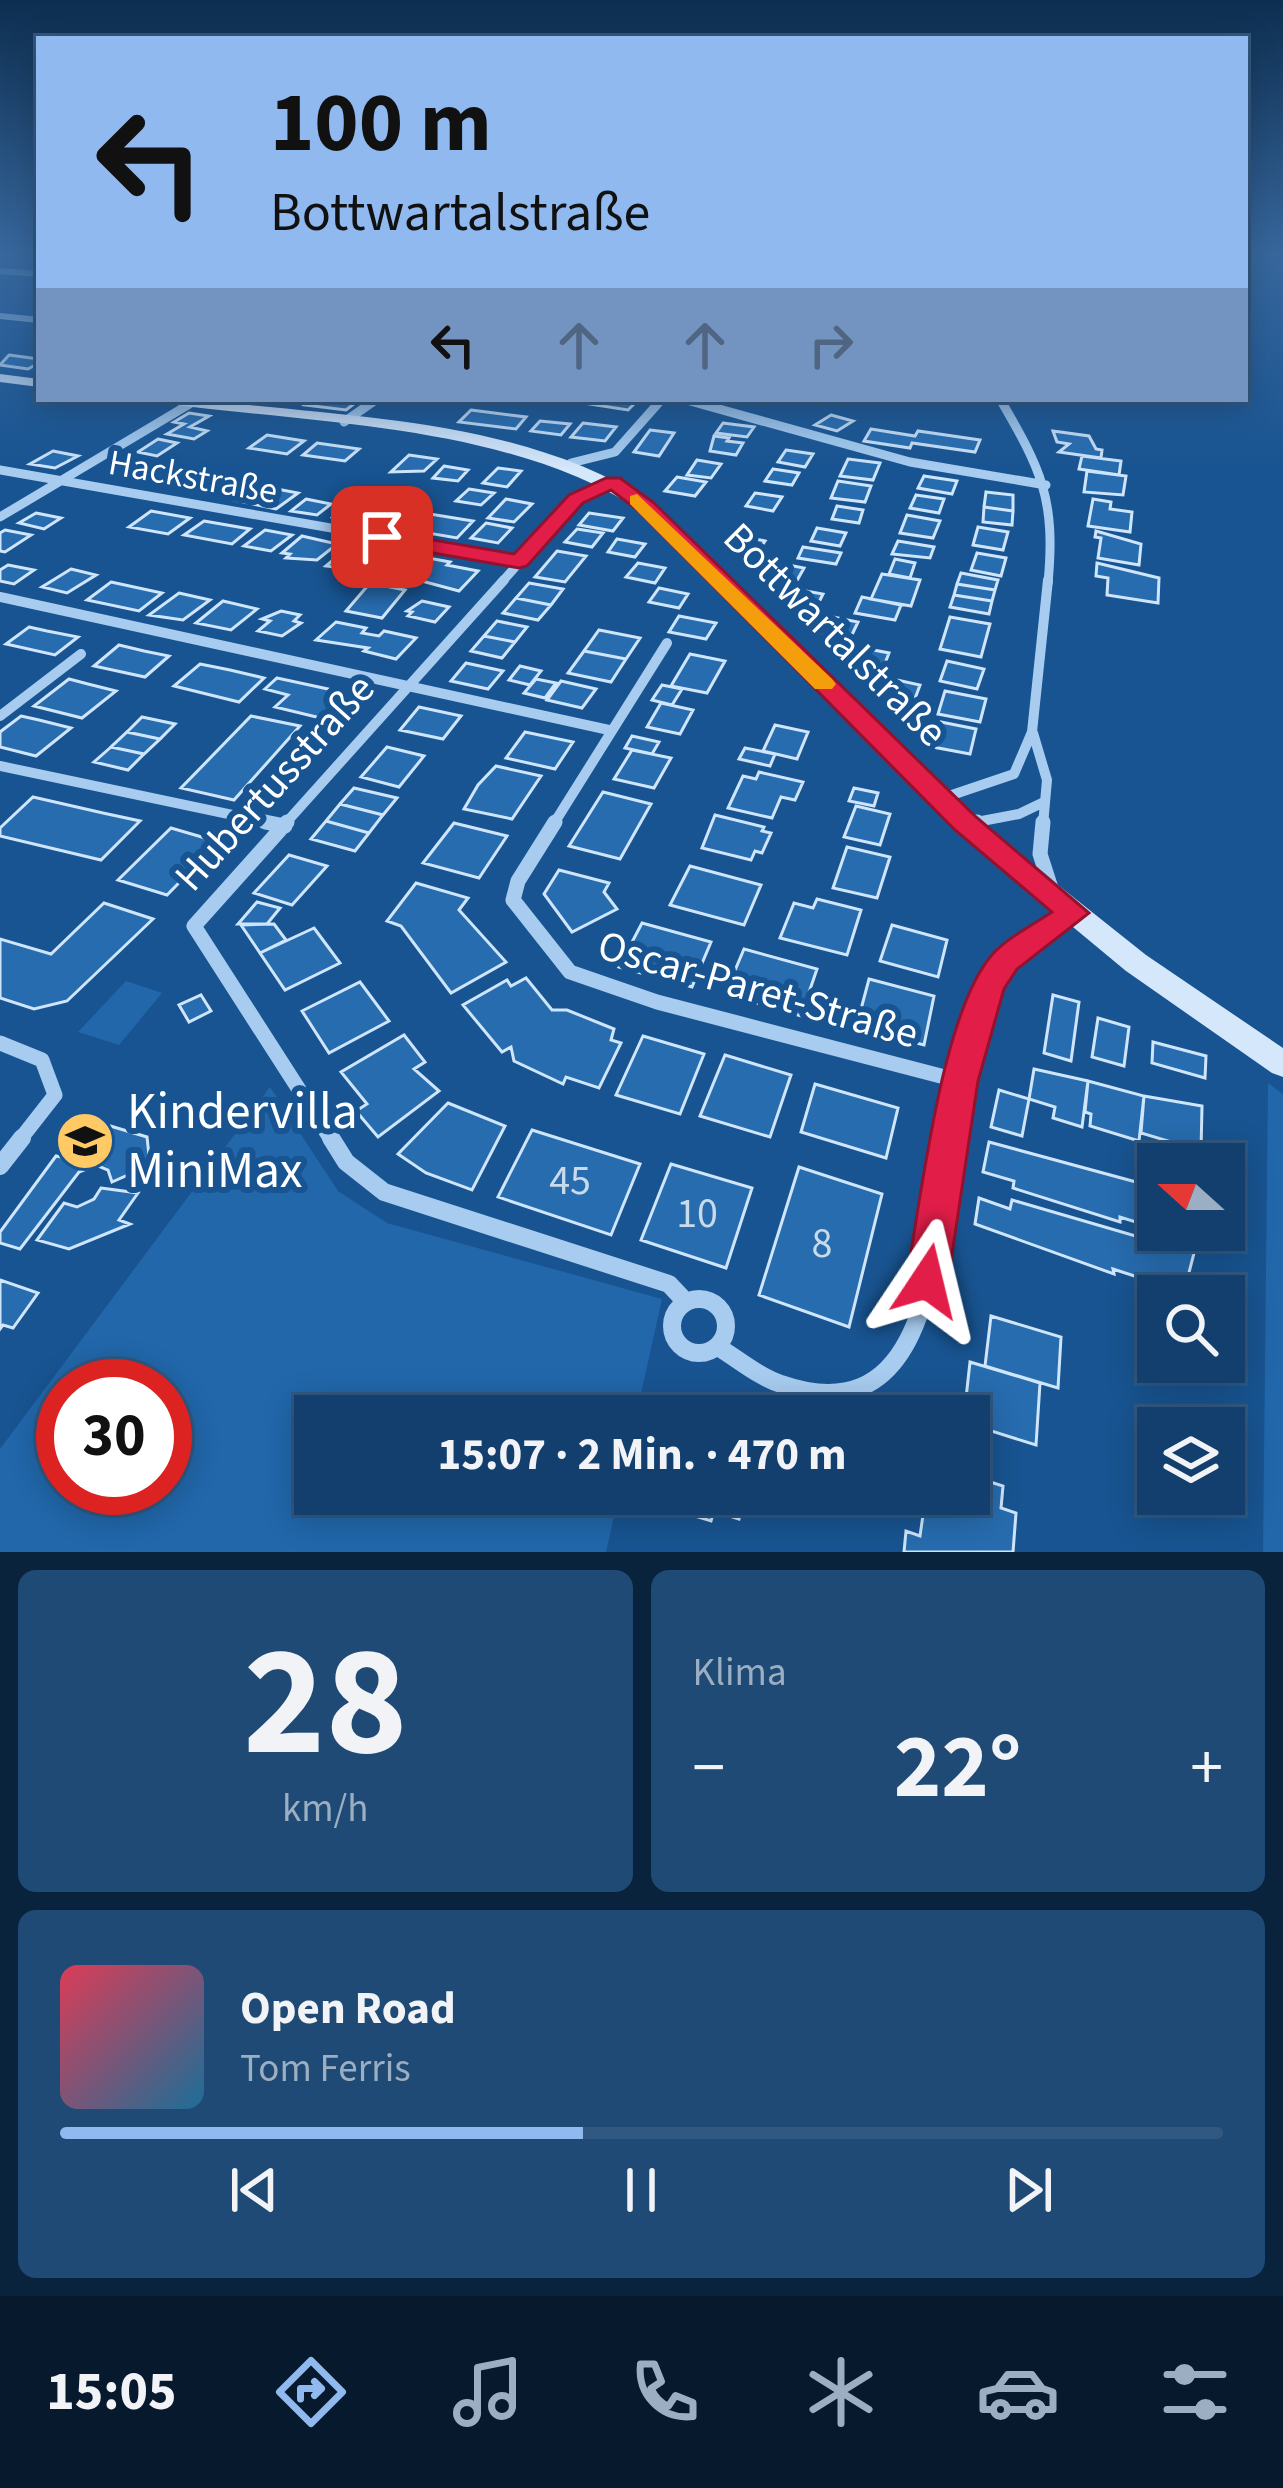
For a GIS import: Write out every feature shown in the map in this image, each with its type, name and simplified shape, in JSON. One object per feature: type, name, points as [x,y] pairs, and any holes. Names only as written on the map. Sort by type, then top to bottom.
[{"type":"main road","points":[[0,378],[36,383]]},
{"type":"main road","name":"Bottwartalstraße","points":[[202,402],[499,444],[572,463],[613,482],[647,507],[965,824],[1064,905],[1283,1064]]},
{"type":"street","points":[[0,517],[193,402]]},
{"type":"street","points":[[344,422],[373,402]]},
{"type":"street","points":[[572,463],[616,452],[659,402]]},
{"type":"street","points":[[694,402],[910,462],[1046,485]]},
{"type":"street","points":[[940,800],[1014,774],[1032,732],[1053,530],[1046,485],[1002,402]]},
{"type":"street","name":"Hackstraße","points":[[0,470],[519,561]]},
{"type":"street","name":"Hubertusstraße","points":[[613,482],[576,499],[194,926],[346,1162],[384,1192],[669,1284],[686,1302]]},
{"type":"street","points":[[0,597],[609,730]]},
{"type":"street","name":"Oscar-Paret-Straße","points":[[667,643],[518,881],[513,900],[520,916],[570,972],[657,1002],[960,1081]]},
{"type":"street","points":[[0,716],[81,654]]},
{"type":"street","points":[[718,1346],[779,1384],[821,1393],[866,1387],[897,1365],[920,1321],[960,1081],[988,986],[1005,960],[1064,905],[1040,854],[1044,761],[1032,732]]},
{"type":"street","points":[[0,766],[285,826]]},
{"type":"street","points":[[965,824],[1019,814],[1044,802]]},
{"type":"street","points":[[0,1043],[42,1060],[55,1095],[0,1166]]},
{"type":"street","points":[[686,1302],[711,1302],[724,1315],[726,1331],[718,1346],[694,1353],[674,1338],[671,1321],[686,1302]]},
{"type":"shaded area","points":[[126,981],[162,993],[119,1045],[78,1032]]},
{"type":"shaded area","points":[[1268,1083],[1283,1094],[1283,1552],[1263,1552]]},
{"type":"shaded area","points":[[270,1087],[338,1191],[387,1223],[662,1299],[641,1395],[294,1395],[294,1515],[614,1515],[606,1552],[0,1552],[0,1449],[36,1401],[36,1515],[192,1515],[192,1359],[67,1359]]},
{"type":"building","points":[[9,355],[36,359],[36,365],[28,369],[0,365]]},
{"type":"building","points":[[309,402],[356,402],[346,410],[305,405]]},
{"type":"building","points":[[584,402],[636,402],[628,410]]},
{"type":"building","points":[[471,410],[526,417],[516,429],[459,422]]},
{"type":"building","points":[[189,413],[209,416],[190,427],[207,431],[194,439],[167,434],[184,424],[174,422]]},
{"type":"building","points":[[831,415],[853,421],[837,431],[815,425]]},
{"type":"building","points":[[540,421],[570,424],[561,435],[531,431]]},
{"type":"building","points":[[583,423],[616,427],[605,441],[571,437]]},
{"type":"building","points":[[723,423],[754,427],[747,437],[716,433]]},
{"type":"building","points":[[871,429],[980,440],[975,452],[912,443],[910,448],[864,441]]},
{"type":"building","points":[[650,430],[674,433],[659,456],[634,452]]},
{"type":"building","points":[[1053,431],[1089,436],[1096,449],[1102,450],[1101,458],[1059,452],[1069,444],[1057,442]]},
{"type":"building","points":[[267,435],[304,441],[287,454],[249,448]]},
{"type":"building","points":[[714,436],[743,443],[736,455],[710,451]]},
{"type":"building","points":[[158,439],[177,443],[157,456],[138,452]]},
{"type":"building","points":[[317,443],[359,449],[345,461],[303,455]]},
{"type":"building","points":[[786,450],[813,454],[805,467],[778,462]]},
{"type":"building","points":[[53,451],[78,456],[55,468],[30,464]]},
{"type":"building","points":[[409,455],[437,459],[424,471],[391,472]]},
{"type":"building","points":[[1082,456],[1121,461],[1119,475],[1079,469]]},
{"type":"building","points":[[848,459],[880,463],[873,480],[840,476]]},
{"type":"building","points":[[697,460],[721,464],[711,478],[687,475]]},
{"type":"building","points":[[444,466],[468,470],[458,481],[433,478]]},
{"type":"building","points":[[498,468],[521,471],[507,487],[483,483]]},
{"type":"building","points":[[161,469],[188,474],[170,486],[142,480]]},
{"type":"building","points":[[773,469],[799,473],[792,485],[765,481]]},
{"type":"building","points":[[1087,471],[1126,476],[1123,495],[1084,492]]},
{"type":"building","points":[[924,476],[957,481],[952,494],[918,488]]},
{"type":"building","points":[[677,477],[706,482],[695,496],[665,491]]},
{"type":"building","points":[[838,481],[871,486],[865,502],[831,498]]},
{"type":"building","points":[[256,485],[298,493],[276,509],[234,500]]},
{"type":"building","points":[[469,489],[494,493],[481,505],[456,501]]},
{"type":"building","points":[[986,492],[1013,495],[1013,511],[984,507]]},
{"type":"building","points":[[755,493],[782,497],[773,511],[746,506]]},
{"type":"building","points":[[916,495],[944,499],[939,513],[910,508]]},
{"type":"building","points":[[306,499],[331,504],[317,515],[291,511]]},
{"type":"building","points":[[506,499],[532,504],[514,522],[488,518]]},
{"type":"building","points":[[1093,499],[1111,502],[1110,509],[1132,512],[1130,532],[1088,526]]},
{"type":"building","points":[[353,501],[372,504],[363,512],[371,513],[360,522],[333,517]]},
{"type":"building","points":[[837,506],[863,510],[859,523],[832,519]]},
{"type":"building","points":[[984,507],[1013,511],[1012,525],[983,522]]},
{"type":"building","points":[[393,508],[473,521],[457,538],[375,524]]},
{"type":"building","points":[[151,511],[190,518],[168,534],[129,527]]},
{"type":"building","points":[[36,513],[61,518],[44,529],[19,523]]},
{"type":"building","points":[[589,513],[623,518],[613,531],[579,525]]},
{"type":"building","points":[[907,515],[940,521],[933,538],[900,533]]},
{"type":"building","points":[[204,521],[250,529],[232,544],[184,535]]},
{"type":"building","points":[[486,523],[512,528],[498,543],[471,538]]},
{"type":"building","points":[[978,527],[1008,532],[1003,550],[973,545]]},
{"type":"building","points":[[817,528],[846,533],[840,546],[811,541]]},
{"type":"building","points":[[577,529],[603,533],[592,547],[565,542]]},
{"type":"building","points":[[265,530],[292,535],[271,551],[244,546]]},
{"type":"building","points":[[1096,531],[1141,544],[1139,565],[1098,558],[1101,538],[1095,537]]},
{"type":"building","points":[[0,533],[31,535],[5,552],[0,551]]},
{"type":"building","points":[[737,535],[765,541],[757,553],[728,548]]},
{"type":"building","points":[[302,536],[337,544],[317,560],[286,558],[290,554],[282,553]]},
{"type":"building","points":[[617,539],[645,544],[635,557],[608,552]]},
{"type":"building","points":[[898,541],[934,547],[930,558],[892,554]]},
{"type":"building","points":[[348,547],[409,556],[389,574],[326,566]]},
{"type":"building","points":[[803,547],[841,553],[836,564],[798,558]]},
{"type":"building","points":[[557,551],[586,556],[565,582],[535,577]]},
{"type":"building","points":[[977,553],[1006,558],[1001,576],[971,570]]},
{"type":"building","points":[[423,557],[478,571],[459,591],[403,576]]},
{"type":"building","points":[[895,559],[915,563],[910,578],[889,574]]},
{"type":"building","points":[[768,561],[804,568],[795,584],[759,577]]},
{"type":"building","points":[[638,563],[665,568],[655,583],[626,577]]},
{"type":"building","points":[[1097,563],[1159,578],[1158,603],[1107,595],[1108,578],[1096,576]]},
{"type":"building","points":[[8,565],[34,570],[14,584],[0,581],[0,570]]},
{"type":"building","points":[[71,569],[96,575],[67,593],[42,587]]},
{"type":"building","points":[[961,573],[998,580],[995,590],[957,584]]},
{"type":"building","points":[[882,574],[920,580],[911,606],[871,599]]},
{"type":"building","points":[[111,582],[162,593],[139,611],[87,600]]},
{"type":"building","points":[[370,583],[405,590],[382,618],[346,611]]},
{"type":"building","points":[[529,583],[563,589],[551,605],[516,598]]},
{"type":"building","points":[[957,584],[995,590],[992,601],[954,595]]},
{"type":"building","points":[[659,588],[688,594],[679,608],[649,602]]},
{"type":"building","points":[[795,589],[823,594],[816,608],[787,602]]},
{"type":"building","points":[[179,593],[210,600],[183,620],[149,615]]},
{"type":"building","points":[[954,595],[992,601],[989,614],[950,607]]},
{"type":"building","points":[[862,597],[901,605],[895,620],[855,613]]},
{"type":"building","points":[[516,598],[551,605],[538,620],[503,613]]},
{"type":"building","points":[[223,601],[257,609],[231,630],[196,623]]},
{"type":"building","points":[[422,601],[449,607],[435,622],[408,616],[412,612],[407,611]]},
{"type":"building","points":[[281,611],[300,615],[294,621],[301,623],[282,636],[258,631],[270,621],[262,619]]},
{"type":"building","points":[[679,616],[716,623],[706,639],[669,632]]},
{"type":"building","points":[[828,616],[858,622],[850,639],[820,633]]},
{"type":"building","points":[[950,617],[990,624],[981,657],[940,649]]},
{"type":"building","points":[[497,621],[527,627],[515,642],[484,636]]},
{"type":"building","points":[[336,622],[366,628],[362,633],[379,636],[384,631],[416,638],[396,659],[364,651],[368,648],[316,640]]},
{"type":"building","points":[[29,627],[78,637],[55,655],[6,644]]},
{"type":"building","points":[[599,630],[640,638],[626,659],[584,651]]},
{"type":"building","points":[[484,636],[515,642],[502,658],[471,651]]},
{"type":"building","points":[[119,645],[169,656],[145,677],[94,666]]},
{"type":"building","points":[[858,647],[889,653],[882,671],[850,665]]},
{"type":"building","points":[[584,651],[626,659],[611,682],[568,673]]},
{"type":"building","points":[[690,654],[725,661],[707,693],[671,686]]},
{"type":"building","points":[[947,661],[984,669],[977,689],[940,681]]},
{"type":"building","points":[[466,663],[503,671],[488,689],[451,681]]},
{"type":"building","points":[[200,664],[264,678],[239,702],[174,686]]},
{"type":"building","points":[[520,666],[541,671],[530,685],[509,680]]},
{"type":"building","points":[[277,678],[353,696],[329,720],[275,707],[288,695],[265,689]]},
{"type":"building","points":[[888,678],[920,685],[913,704],[881,698]]},
{"type":"building","points":[[69,679],[116,691],[82,718],[34,706]]},
{"type":"building","points":[[536,679],[556,683],[545,698],[524,693]]},
{"type":"building","points":[[561,681],[596,689],[582,708],[547,700]]},
{"type":"building","points":[[662,685],[682,689],[672,705],[652,700]]},
{"type":"building","points":[[945,691],[986,699],[980,722],[938,714]]},
{"type":"building","points":[[661,703],[693,710],[680,734],[647,727]]},
{"type":"building","points":[[419,707],[461,716],[443,739],[400,730]]},
{"type":"building","points":[[21,716],[71,728],[36,756],[0,747],[0,732]]},
{"type":"building","points":[[251,716],[300,726],[234,800],[181,788]]},
{"type":"building","points":[[142,717],[175,724],[160,739],[127,732]]},
{"type":"building","points":[[941,722],[976,729],[970,754],[933,747]]},
{"type":"building","points":[[775,725],[808,732],[797,759],[763,751]]},
{"type":"building","points":[[127,732],[160,739],[144,754],[111,747]]},
{"type":"building","points":[[525,732],[573,742],[555,769],[506,758]]},
{"type":"building","points":[[632,736],[659,742],[652,754],[625,748]]},
{"type":"building","points":[[111,747],[144,754],[128,770],[94,762]]},
{"type":"building","points":[[387,747],[424,756],[399,787],[361,777]]},
{"type":"building","points":[[745,748],[775,754],[770,766],[739,759]]},
{"type":"building","points":[[632,750],[671,758],[654,788],[614,779]]},
{"type":"building","points":[[496,766],[541,776],[512,819],[464,809]]},
{"type":"building","points":[[759,772],[803,782],[795,800],[781,797],[772,818],[728,808],[743,776],[756,779]]},
{"type":"building","points":[[354,788],[397,798],[383,815],[340,804]]},
{"type":"building","points":[[854,788],[878,793],[874,806],[849,801]]},
{"type":"building","points":[[603,792],[651,804],[620,859],[569,846]]},
{"type":"building","points":[[33,797],[140,821],[101,860],[0,836],[0,828]]},
{"type":"building","points":[[340,804],[383,815],[369,833],[326,821]]},
{"type":"building","points":[[856,806],[890,814],[880,845],[844,837]]},
{"type":"building","points":[[715,815],[764,827],[762,831],[771,833],[762,853],[755,851],[751,860],[702,848]]},
{"type":"building","points":[[326,821],[369,833],[355,851],[311,839]]},
{"type":"building","points":[[454,823],[507,836],[479,878],[423,863]]},
{"type":"building","points":[[171,828],[219,842],[167,895],[118,880]]},
{"type":"building","points":[[847,847],[890,857],[877,898],[833,888]]},
{"type":"building","points":[[289,855],[327,866],[292,905],[254,893]]},
{"type":"building","points":[[690,866],[761,885],[744,925],[670,905]]},
{"type":"building","points":[[559,870],[609,883],[604,892],[617,909],[572,932],[544,894]]},
{"type":"building","points":[[416,883],[468,898],[459,910],[506,962],[451,993],[401,926],[387,921]]},
{"type":"building","points":[[817,899],[861,910],[847,955],[780,938],[794,903],[813,908]]},
{"type":"building","points":[[257,902],[280,908],[267,924],[238,924]]},
{"type":"building","points":[[104,903],[153,919],[67,1001],[34,1009],[0,998],[0,939],[51,954]]},
{"type":"building","points":[[642,923],[711,942],[692,987],[619,967]]},
{"type":"building","points":[[274,924],[286,940],[260,953],[241,925]]},
{"type":"building","points":[[892,925],[947,940],[938,977],[880,961]]},
{"type":"building","points":[[314,928],[340,963],[285,990],[260,953]]},
{"type":"building","points":[[744,949],[817,969],[801,1016],[725,994]]},
{"type":"building","points":[[526,978],[552,1010],[567,1010],[614,1029],[611,1040],[621,1043],[599,1088],[566,1077],[563,1084],[514,1061],[511,1047],[502,1052],[463,1005],[507,980],[511,986]]},
{"type":"building","points":[[869,979],[934,996],[924,1045],[856,1028]]},
{"type":"building","points":[[360,982],[389,1021],[329,1053],[302,1011]]},
{"type":"building","points":[[201,995],[211,1011],[189,1022],[179,1005]]},
{"type":"building","points":[[1053,995],[1079,1002],[1071,1061],[1044,1053]]},
{"type":"building","points":[[1098,1018],[1129,1027],[1124,1066],[1092,1057]]},
{"type":"building","points":[[404,1035],[425,1062],[414,1069],[439,1091],[378,1137],[356,1111],[367,1104],[341,1072]]},
{"type":"building","points":[[643,1036],[704,1054],[680,1114],[616,1095]]},
{"type":"building","points":[[1153,1042],[1206,1056],[1205,1078],[1152,1063]]},
{"type":"building","points":[[725,1055],[791,1075],[770,1137],[700,1116]]},
{"type":"building","points":[[1034,1069],[1088,1081],[1082,1127],[1053,1118],[1055,1107],[1029,1099]]},
{"type":"building","points":[[1088,1081],[1144,1096],[1139,1141],[1090,1126],[1091,1114],[1085,1112]]},
{"type":"building","points":[[815,1084],[898,1108],[886,1158],[801,1132]]},
{"type":"building","points":[[999,1090],[1029,1099],[1022,1136],[991,1127]]},
{"type":"building","points":[[1144,1096],[1202,1106],[1201,1143],[1174,1143],[1141,1133]]},
{"type":"building","points":[[448,1103],[505,1126],[472,1190],[426,1173],[398,1154]]},
{"type":"building","points":[[107,1125],[147,1137],[150,1165],[112,1182],[108,1170],[96,1165],[79,1172],[20,1249],[0,1243],[0,1232],[56,1156],[78,1160],[78,1138]]},
{"type":"building","points":[[532,1130],[640,1164],[611,1235],[498,1197]]},
{"type":"building","points":[[989,1142],[1137,1182],[1137,1222],[1120,1217],[1120,1222],[1013,1188],[1014,1181],[983,1172]]},
{"type":"building","points":[[671,1164],[752,1188],[726,1268],[641,1240]]},
{"type":"building","points":[[799,1167],[882,1194],[849,1327],[759,1295]]},
{"type":"building","points":[[101,1188],[138,1193],[119,1220],[130,1224],[69,1249],[37,1240],[64,1203],[77,1207],[94,1199]]},
{"type":"building","points":[[979,1198],[1010,1209],[1012,1200],[1137,1236],[1137,1251],[1194,1253],[1188,1275],[1137,1277],[1113,1269],[1114,1274],[975,1224]]},
{"type":"building","points":[[0,1280],[38,1293],[13,1328],[3,1325],[0,1329]]},
{"type":"building","points":[[991,1316],[1061,1337],[1058,1388],[985,1366]]},
{"type":"building","points":[[970,1362],[1040,1383],[1036,1445],[990,1431],[990,1395],[966,1395]]},
{"type":"building","points":[[990,1482],[1003,1486],[1001,1508],[1016,1513],[1013,1552],[904,1552],[906,1531],[920,1536],[923,1515],[990,1515]]},
{"type":"slow traffic","points":[[637,500],[824,684]]},
{"type":"place","name":"Kindervilla MiniMax","points":[[85,1141]]},
{"type":"route","points":[[382,537],[519,561],[576,499],[613,482],[647,507],[711,569],[965,824],[1073,913],[1005,960],[988,986],[960,1081],[927,1281]]}]
